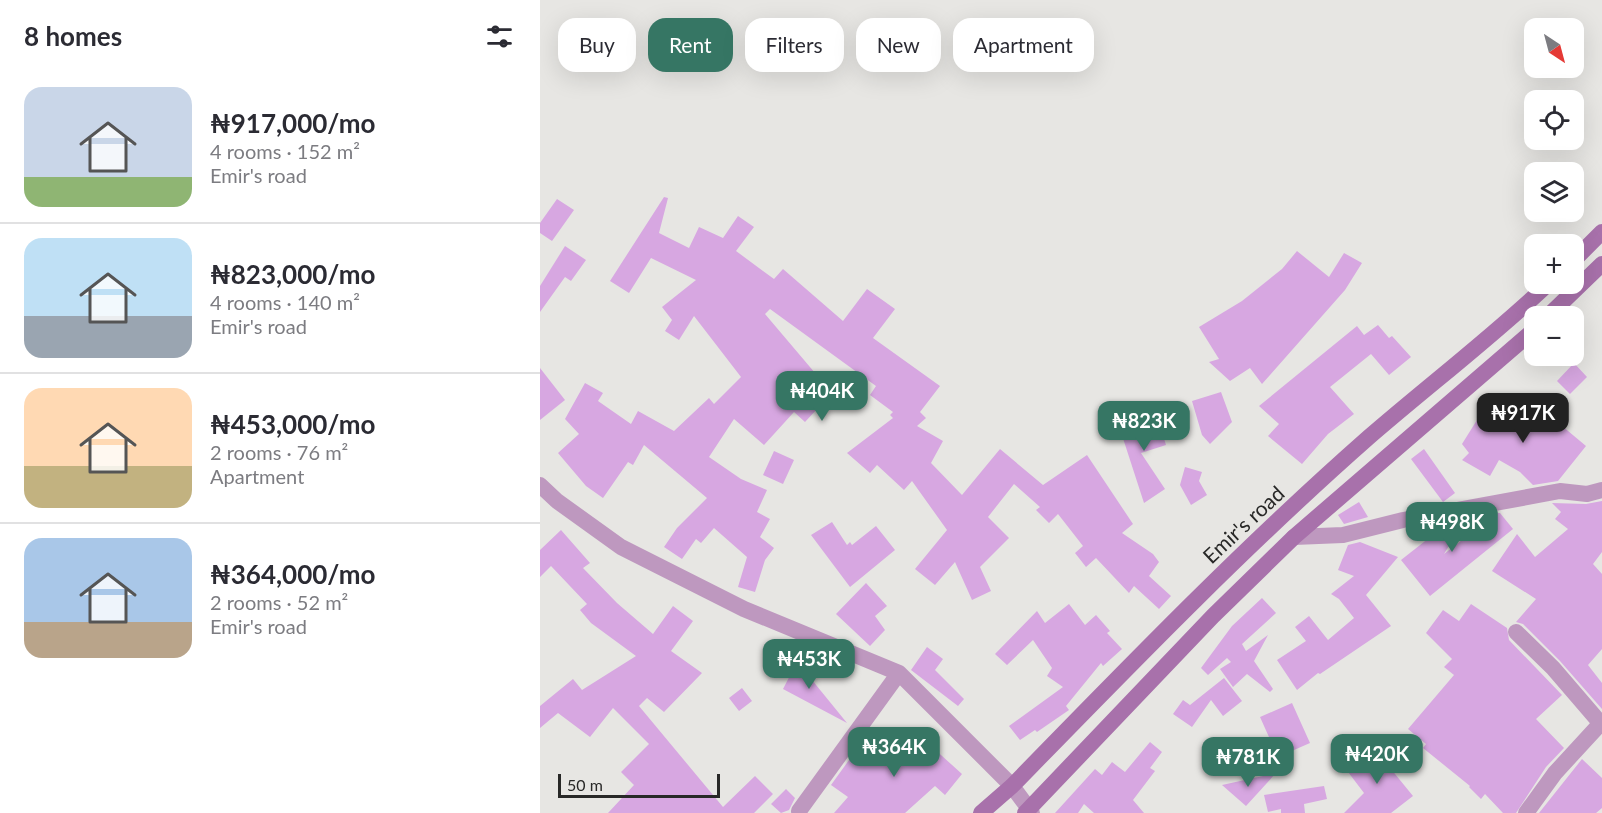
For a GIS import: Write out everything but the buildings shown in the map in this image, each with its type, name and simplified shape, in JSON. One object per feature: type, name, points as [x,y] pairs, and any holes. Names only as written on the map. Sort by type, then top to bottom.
[{"type":"main road","points":[[1584,250],[1602,232]]},
{"type":"main road","points":[[1558,306],[1602,264]]},
{"type":"main road","name":"Emir's road","points":[[981,813],[1012,786],[1195,599],[1370,437],[1497,333],[1538,294]]},
{"type":"main road","points":[[1029,812],[1213,616],[1294,537],[1524,339]]},
{"type":"street","points":[[540,485],[557,501],[621,547],[744,609],[899,674],[1012,786],[1029,812]]},
{"type":"street","points":[[1294,537],[1343,535],[1403,520],[1560,491],[1587,494],[1602,490]]},
{"type":"street","points":[[1516,632],[1553,668],[1601,724],[1555,773],[1526,813]]},
{"type":"street","points":[[799,811],[899,674]]}]
